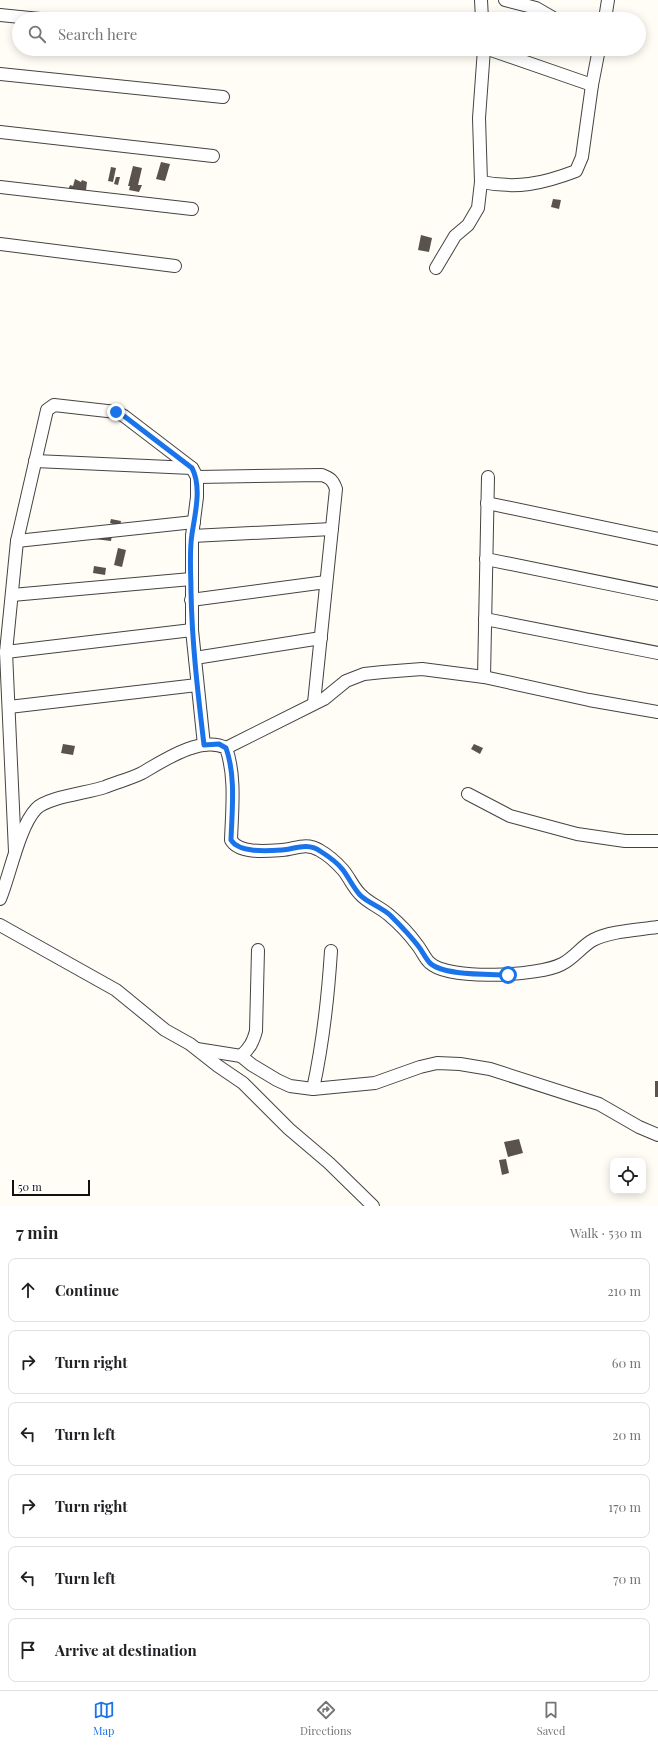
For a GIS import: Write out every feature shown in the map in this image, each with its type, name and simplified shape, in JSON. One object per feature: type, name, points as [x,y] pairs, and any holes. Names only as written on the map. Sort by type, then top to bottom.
[{"type":"street","points":[[481,0],[482,12]]},
{"type":"street","points":[[505,0],[536,8],[543,12]]},
{"type":"street","points":[[606,12],[608,0]]},
{"type":"street","points":[[0,15],[12,16]]},
{"type":"street","points":[[436,268],[455,236],[468,224],[478,208],[481,182],[478,118],[483,56]]},
{"type":"street","points":[[509,56],[592,84]]},
{"type":"street","points":[[481,182],[501,186],[518,186],[563,176],[576,171],[582,157],[592,84],[598,56]]},
{"type":"street","points":[[0,74],[222,97]]},
{"type":"street","points":[[0,132],[213,156]]},
{"type":"street","points":[[0,187],[192,209]]},
{"type":"street","points":[[0,244],[175,266]]},
{"type":"street","points":[[15,852],[6,652],[17,541],[47,410],[54,405],[116,412],[124,416],[195,473]]},
{"type":"street","points":[[35,461],[195,473],[322,475],[334,482],[336,488],[314,703]]},
{"type":"street","points":[[195,473],[191,600],[194,658],[204,745]]},
{"type":"street","points":[[484,677],[488,478]]},
{"type":"street","points":[[487,503],[658,539]]},
{"type":"street","points":[[17,541],[194,522]]},
{"type":"street","points":[[192,536],[332,529]]},
{"type":"street","points":[[486,559],[658,594]]},
{"type":"street","points":[[12,595],[191,579]]},
{"type":"street","points":[[191,600],[326,582]]},
{"type":"street","points":[[485,619],[658,653]]},
{"type":"street","points":[[6,652],[192,630]]},
{"type":"street","points":[[194,658],[321,638]]},
{"type":"street","points":[[226,748],[324,699],[346,681],[364,674],[422,669],[484,677],[589,700],[658,712]]},
{"type":"street","points":[[9,707],[197,685]]},
{"type":"street","points":[[0,899],[15,852],[36,808],[52,800],[98,790],[141,773],[168,757],[204,745],[219,744],[226,748],[229,757],[232,783],[231,840],[234,844],[241,848],[255,850],[282,850],[304,845],[318,849],[333,860],[343,870],[351,884],[361,896],[389,914],[409,935],[429,963],[436,967],[460,972],[508,975],[547,970],[562,964],[593,940],[608,935],[658,927]]},
{"type":"street","points":[[468,794],[510,816],[577,834],[625,841],[658,840]]},
{"type":"street","points":[[0,925],[116,990],[165,1030],[197,1050],[255,1094],[289,1129],[329,1163],[373,1206]]},
{"type":"street","points":[[241,1056],[249,1049],[256,1031],[258,950]]},
{"type":"street","points":[[313,1089],[321,1053],[326,1017],[332,951]]},
{"type":"street","points":[[197,1050],[241,1056],[252,1066],[290,1086],[313,1089],[375,1083],[420,1067],[437,1063],[460,1064],[490,1069],[599,1104],[639,1127],[658,1135]]},
{"type":"building","points":[[161,162],[170,164],[165,181],[156,179]]},
{"type":"building","points":[[133,166],[142,168],[138,185],[142,185],[139,192],[129,190],[130,186],[128,186]]},
{"type":"building","points":[[111,167],[116,168],[113,182],[108,181]]},
{"type":"building","points":[[116,177],[120,177],[118,185],[114,184]]},
{"type":"building","points":[[75,179],[81,182],[82,180],[87,182],[85,198],[67,193],[70,185],[73,186]]},
{"type":"building","points":[[553,199],[561,200],[559,209],[551,207]]},
{"type":"building","points":[[421,235],[432,238],[429,252],[418,250]]},
{"type":"building","points":[[111,519],[121,521],[120,526],[110,523]]},
{"type":"building","points":[[95,533],[112,535],[111,541],[94,539]]},
{"type":"building","points":[[118,548],[126,550],[122,567],[114,565]]},
{"type":"building","points":[[94,566],[106,568],[105,575],[93,573]]},
{"type":"building","points":[[63,744],[75,746],[73,755],[61,753]]},
{"type":"building","points":[[474,744],[483,748],[480,754],[471,749]]},
{"type":"building","points":[[655,1081],[658,1081],[658,1097],[655,1097]]},
{"type":"building","points":[[519,1139],[523,1153],[508,1157],[504,1142]]},
{"type":"building","points":[[506,1159],[509,1173],[502,1175],[499,1160]]},
{"type":"route","points":[[116,412],[124,416],[192,468],[197,478],[192,536],[191,579],[192,630],[197,685],[204,745],[219,744],[226,748],[229,757],[232,783],[231,840],[234,844],[241,848],[255,850],[282,850],[304,845],[318,849],[333,860],[343,870],[351,884],[361,896],[389,914],[419,947],[429,963],[445,970],[508,975]]}]
